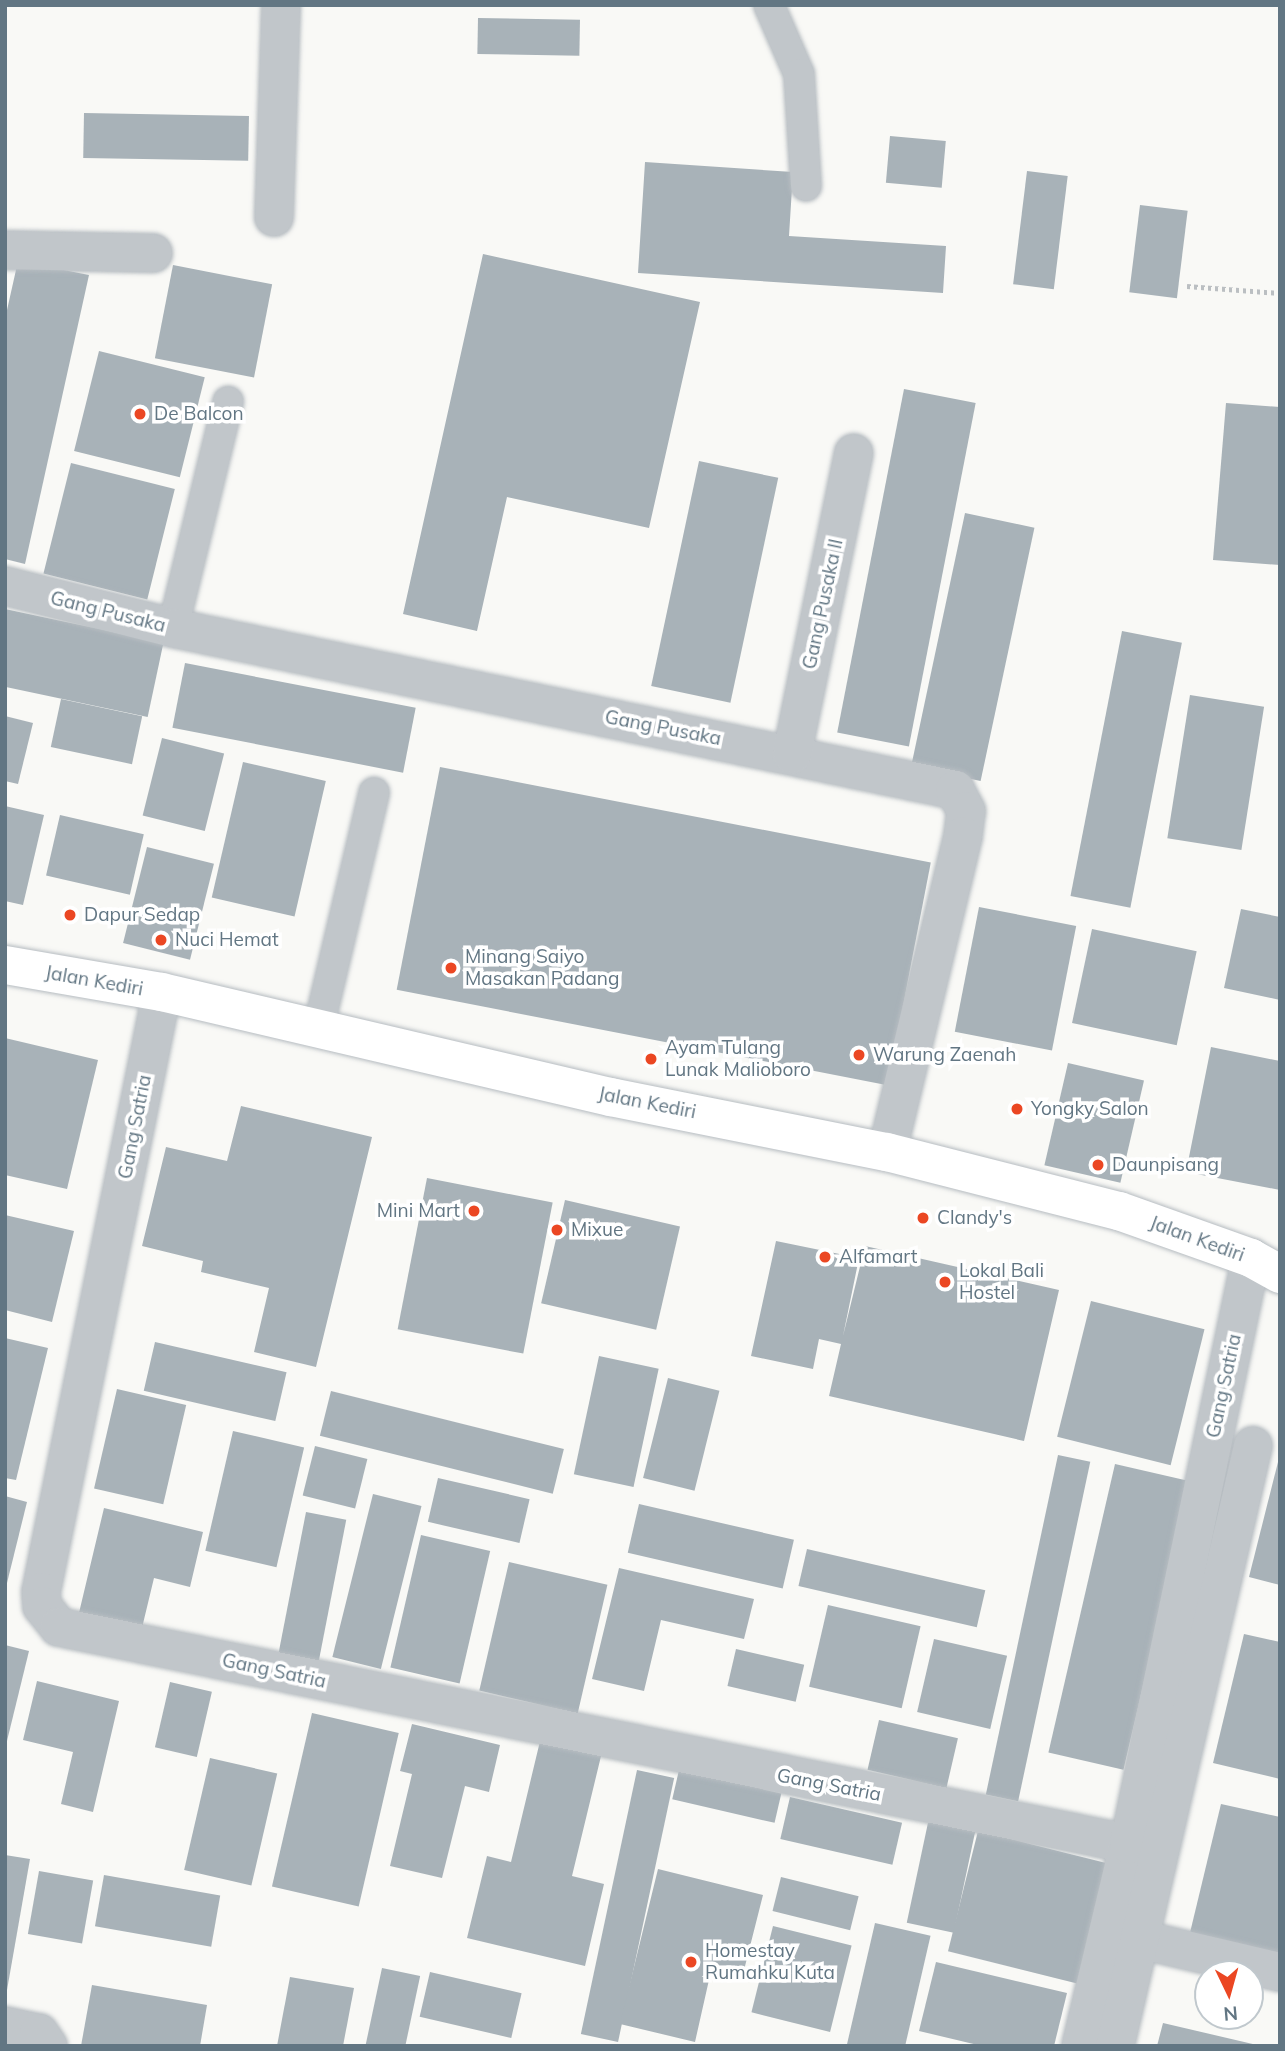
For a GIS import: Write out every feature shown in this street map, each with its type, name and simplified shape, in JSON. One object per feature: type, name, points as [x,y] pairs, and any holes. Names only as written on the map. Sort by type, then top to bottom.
[{"type":"main road","name":"Jalan Kediri","points":[[5,965],[162,992],[611,1097],[887,1152],[1119,1211],[1265,1266]]},
{"type":"street","points":[[274,217],[281,5]]},
{"type":"street","points":[[5,250],[153,253]]},
{"type":"street","name":"Gang Pusaka II","points":[[792,754],[854,453]]},
{"type":"street","name":"Gang Pusaka","points":[[5,586],[173,628],[945,786],[965,804],[963,836],[887,1152]]},
{"type":"street","name":"Gang Satria","points":[[162,992],[41,1592],[42,1606],[59,1627],[1129,1844]]},
{"type":"street","name":"Gang Satria","points":[[1081,2046],[1265,1266]]},
{"type":"street","points":[[1115,2046],[1253,1446]]},
{"type":"street","points":[[1139,1939],[1280,1972]]},
{"type":"street","points":[[5,2026],[39,2033],[48,2046]]},
{"type":"lane","points":[[769,5],[799,74],[806,186]]},
{"type":"lane","points":[[173,628],[228,402]]},
{"type":"lane","points":[[318,1030],[374,793]]},
{"type":"path","points":[[1187,286],[1280,293]]},
{"type":"building","points":[[478,18],[580,20],[579,56],[477,54]]},
{"type":"building","points":[[84,113],[249,116],[248,161],[83,158]]},
{"type":"building","points":[[890,136],[946,141],[942,188],[886,183]]},
{"type":"building","points":[[645,162],[793,172],[789,236],[946,246],[943,293],[638,273]]},
{"type":"building","points":[[1027,171],[1068,176],[1054,289],[1013,284]]},
{"type":"building","points":[[1140,205],[1188,211],[1177,298],[1129,292]]},
{"type":"building","points":[[483,254],[700,302],[649,528],[507,497],[477,631],[403,614]]},
{"type":"building","points":[[18,261],[89,275],[25,564],[5,559],[5,319]]},
{"type":"building","points":[[173,265],[272,284],[254,378],[155,358]]},
{"type":"building","name":"De Balcon","points":[[99,351],[205,377],[180,477],[74,451]]},
{"type":"building","points":[[904,389],[976,403],[909,746],[837,733]]},
{"type":"building","points":[[1226,403],[1280,407],[1280,565],[1213,560]]},
{"type":"building","points":[[699,461],[778,478],[730,703],[651,686]]},
{"type":"building","points":[[71,463],[175,489],[147,599],[43,574]]},
{"type":"building","points":[[965,513],[1034,528],[981,781],[911,766]]},
{"type":"building","points":[[5,609],[163,643],[148,717],[5,687]]},
{"type":"building","points":[[1122,631],[1182,643],[1130,908],[1070,896]]},
{"type":"building","points":[[185,663],[416,708],[403,773],[172,728]]},
{"type":"building","points":[[1190,695],[1264,707],[1241,850],[1167,838]]},
{"type":"building","points":[[61,699],[142,716],[132,764],[51,747]]},
{"type":"building","points":[[5,716],[33,723],[18,784],[5,781]]},
{"type":"building","points":[[162,738],[224,753],[205,831],[143,816]]},
{"type":"building","points":[[243,762],[326,781],[295,917],[212,897]]},
{"type":"building","points":[[440,767],[931,862],[887,1085],[397,990]]},
{"type":"building","points":[[5,806],[44,815],[23,905],[5,901]]},
{"type":"building","points":[[60,815],[144,834],[130,895],[46,875]]},
{"type":"building","points":[[147,847],[214,864],[190,960],[123,943]]},
{"type":"building","points":[[979,907],[1076,926],[1052,1051],[955,1032]]},
{"type":"building","points":[[1241,909],[1280,917],[1280,1000],[1224,988]]},
{"type":"building","points":[[1092,929],[1197,951],[1177,1045],[1072,1023]]},
{"type":"building","points":[[5,1038],[98,1060],[67,1189],[5,1175]]},
{"type":"building","points":[[1211,1047],[1280,1061],[1280,1190],[1186,1172]]},
{"type":"building","points":[[1068,1063],[1144,1081],[1120,1183],[1044,1165]]},
{"type":"building","points":[[241,1106],[372,1137],[316,1367],[254,1352],[269,1288],[201,1272],[203,1261],[142,1246],[166,1147],[227,1161]]},
{"type":"building","points":[[427,1178],[553,1202],[523,1354],[398,1329]]},
{"type":"building","points":[[565,1200],[680,1227],[656,1330],[541,1303]]},
{"type":"building","points":[[5,1215],[74,1231],[52,1322],[5,1310]]},
{"type":"building","points":[[776,1241],[859,1258],[843,1336],[865,1246],[1059,1290],[1024,1441],[829,1396],[841,1344],[819,1339],[813,1369],[751,1356]]},
{"type":"building","points":[[1091,1301],[1205,1329],[1171,1465],[1057,1437]]},
{"type":"building","points":[[5,1338],[48,1348],[16,1480],[5,1478]]},
{"type":"building","points":[[155,1342],[287,1372],[275,1421],[144,1391]]},
{"type":"building","points":[[599,1356],[659,1369],[634,1487],[574,1474]]},
{"type":"building","points":[[668,1378],[719,1391],[695,1491],[643,1478]]},
{"type":"building","points":[[117,1389],[186,1405],[163,1504],[94,1488]]},
{"type":"building","points":[[331,1391],[564,1449],[553,1494],[320,1436]]},
{"type":"building","points":[[233,1431],[304,1447],[276,1567],[205,1551]]},
{"type":"building","points":[[315,1446],[367,1459],[355,1509],[303,1495]]},
{"type":"building","points":[[1280,1454],[1280,1585],[1249,1577]]},
{"type":"building","points":[[1058,1455],[1090,1462],[1018,1801],[986,1794]]},
{"type":"building","points":[[1115,1464],[1190,1481],[1123,1770],[1048,1752]]},
{"type":"building","points":[[438,1478],[530,1499],[519,1543],[428,1522]]},
{"type":"building","points":[[373,1494],[422,1506],[381,1669],[332,1657]]},
{"type":"building","points":[[5,1496],[27,1502],[6,1587],[5,1587]]},
{"type":"building","points":[[639,1504],[794,1540],[783,1588],[628,1553]]},
{"type":"building","points":[[104,1508],[203,1532],[190,1587],[154,1578],[141,1632],[78,1617]]},
{"type":"building","points":[[306,1512],[346,1520],[318,1666],[278,1658]]},
{"type":"building","points":[[421,1535],[490,1551],[460,1683],[390,1668]]},
{"type":"building","points":[[807,1549],[985,1590],[977,1627],[798,1586]]},
{"type":"building","points":[[509,1562],[607,1585],[578,1713],[479,1691]]},
{"type":"building","points":[[619,1568],[754,1599],[744,1639],[661,1620],[644,1691],[592,1679]]},
{"type":"building","points":[[828,1605],[921,1626],[902,1708],[809,1687]]},
{"type":"building","points":[[1244,1634],[1280,1642],[1280,1779],[1213,1763]]},
{"type":"building","points":[[934,1639],[1007,1656],[990,1729],[917,1712]]},
{"type":"building","points":[[5,1645],[29,1651],[6,1745],[5,1745]]},
{"type":"building","points":[[736,1649],[804,1665],[796,1702],[727,1686]]},
{"type":"building","points":[[37,1681],[119,1701],[93,1812],[61,1804],[73,1752],[23,1740]]},
{"type":"building","points":[[170,1682],[212,1692],[197,1757],[155,1747]]},
{"type":"building","points":[[312,1713],[399,1733],[359,1906],[272,1886]]},
{"type":"building","points":[[879,1720],[958,1738],[946,1788],[868,1770]]},
{"type":"building","points":[[412,1724],[500,1745],[489,1792],[465,1786],[442,1878],[390,1866],[412,1774],[400,1771]]},
{"type":"building","points":[[541,1737],[602,1752],[572,1876],[604,1884],[585,1966],[467,1938],[487,1856],[511,1862]]},
{"type":"building","points":[[210,1758],[277,1774],[251,1886],[184,1870]]},
{"type":"building","points":[[637,1770],[674,1778],[618,2042],[581,2034]]},
{"type":"building","points":[[679,1770],[781,1794],[775,1823],[672,1799]]},
{"type":"building","points":[[790,1797],[902,1823],[892,1865],[780,1839]]},
{"type":"building","points":[[1221,1804],[1280,1817],[1280,1962],[1188,1941]]},
{"type":"building","points":[[929,1818],[976,1828],[954,1933],[907,1923]]},
{"type":"building","points":[[978,1831],[1107,1863],[1077,1983],[948,1951]]},
{"type":"building","points":[[5,1855],[30,1859],[7,1990],[5,1990]]},
{"type":"building","name":"Homestay Rumahku Kuta","points":[[658,1869],[763,1895],[742,1978],[711,1971],[695,2042],[620,2024]]},
{"type":"building","points":[[39,1871],[93,1881],[82,1944],[28,1934]]},
{"type":"building","points":[[104,1875],[220,1895],[211,1947],[95,1926]]},
{"type":"building","points":[[781,1877],[859,1896],[850,1930],[773,1911]]},
{"type":"building","points":[[875,1923],[931,1936],[905,2046],[847,2046]]},
{"type":"building","points":[[773,1926],[852,1946],[830,2032],[751,2012]]},
{"type":"building","points":[[936,1962],[1067,1993],[1054,2046],[982,2046],[919,2031]]},
{"type":"building","points":[[382,1968],[420,1976],[405,2046],[365,2046]]},
{"type":"building","points":[[430,1972],[522,1993],[511,2038],[420,2017]]},
{"type":"building","points":[[290,1977],[354,1988],[343,2046],[277,2046]]},
{"type":"building","points":[[92,1985],[207,2005],[200,2046],[81,2046]]},
{"type":"building","points":[[1163,2023],[1257,2045],[1257,2046],[1157,2046]]},
{"type":"place","name":"De Balcon","points":[[140,414]]},
{"type":"place","name":"Dapur Sedap","points":[[70,915]]},
{"type":"place","name":"Nuci Hemat","points":[[161,940]]},
{"type":"place","name":"Minang Saiyo Masakan Padang","points":[[451,968]]},
{"type":"place","name":"Warung Zaenah","points":[[859,1055]]},
{"type":"place","name":"Ayam Tulang Lunak Malioboro","points":[[651,1059]]},
{"type":"place","name":"Yongky Salon","points":[[1017,1109]]},
{"type":"place","name":"Daunpisang","points":[[1098,1165]]},
{"type":"place","name":"Mini Mart","points":[[474,1211]]},
{"type":"place","name":"Clandy's","points":[[923,1218]]},
{"type":"place","name":"Mixue","points":[[557,1230]]},
{"type":"place","name":"Alfamart","points":[[825,1257]]},
{"type":"place","name":"Lokal Bali Hostel","points":[[945,1282]]},
{"type":"place","name":"Homestay Rumahku Kuta","points":[[691,1962]]}]
